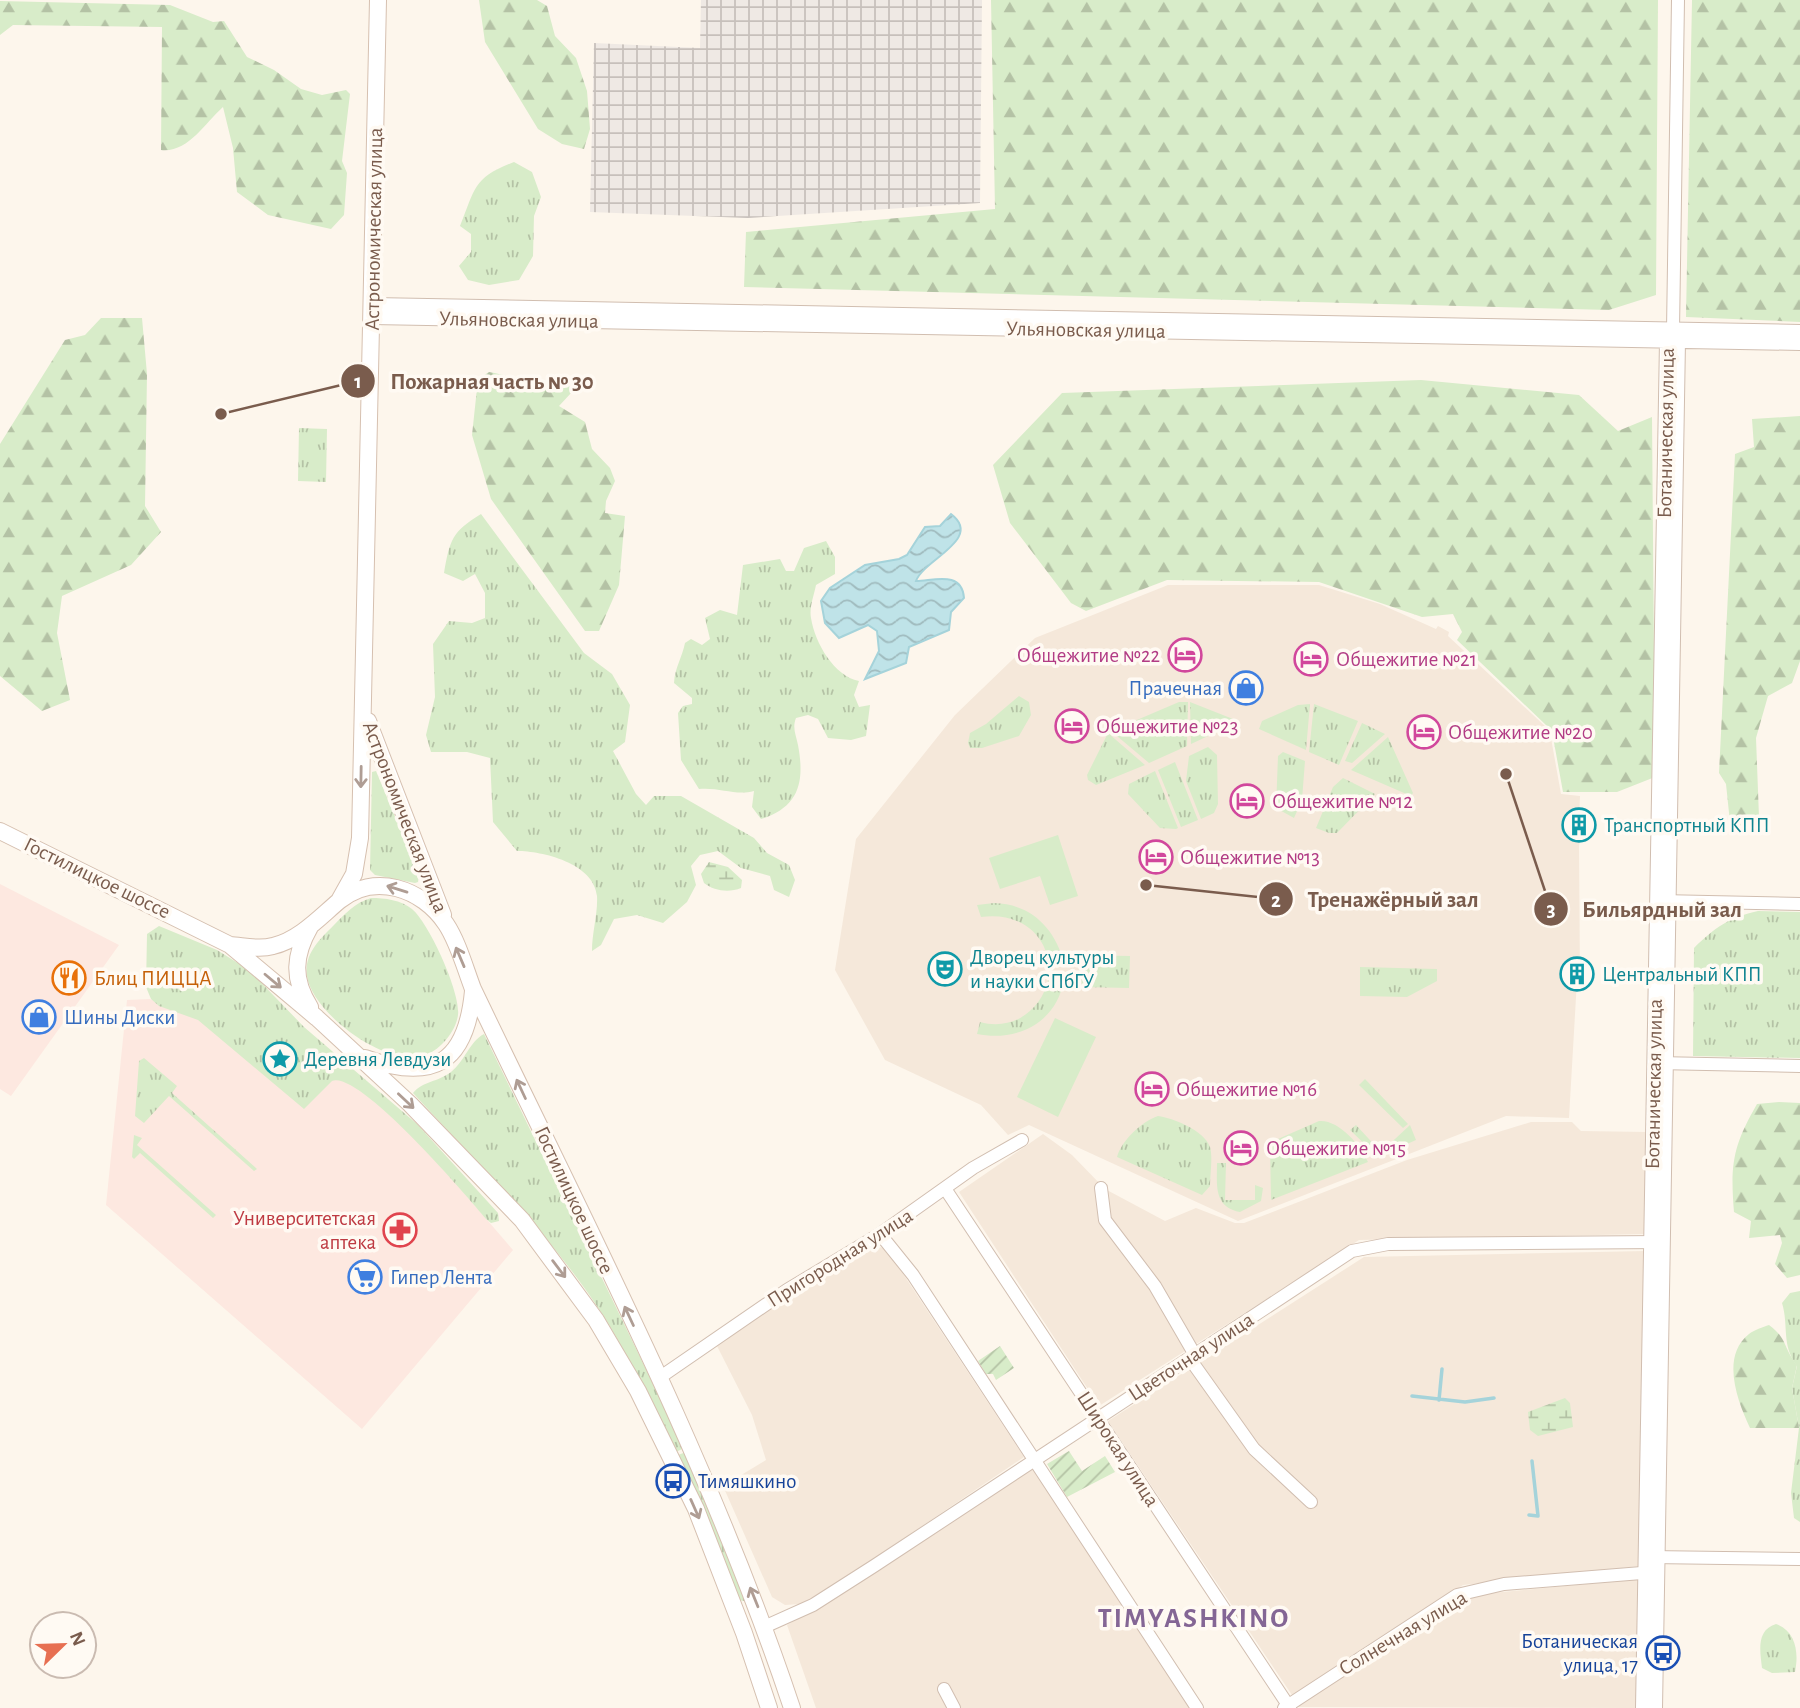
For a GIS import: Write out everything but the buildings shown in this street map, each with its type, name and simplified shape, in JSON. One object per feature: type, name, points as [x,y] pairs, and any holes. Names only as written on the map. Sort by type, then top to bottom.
[{"type":"main road","name":"Астрономическая улица","points":[[339,901],[359,859],[365,709],[378,0]]},
{"type":"main road","name":"Астрономическая улица","points":[[365,709],[371,736],[446,924]]},
{"type":"main road","name":"Гостилицкое шоссе","points":[[0,831],[230,945],[356,1054],[454,1147],[522,1220],[596,1320],[638,1391],[691,1499],[744,1633],[769,1708]]},
{"type":"main road","name":"Гостилицкое шоссе","points":[[230,945],[263,948],[276,946],[311,926],[339,901],[368,885],[400,888],[415,895],[446,924],[473,989],[659,1378],[713,1500],[764,1627],[792,1708]]},
{"type":"main road","points":[[311,926],[301,943],[296,970],[298,985],[317,1018]]},
{"type":"main road","points":[[356,1054],[397,1069],[424,1069],[447,1058],[465,1034],[471,1017],[473,989]]},
{"type":"main road","points":[[744,1633],[764,1627]]},
{"type":"street","points":[[1673,337],[1678,0]]},
{"type":"street","name":"Ульяновская улица","points":[[372,311],[1673,337],[1800,343]]},
{"type":"street","name":"Ульяновская улица","points":[[1673,337],[1800,332]]},
{"type":"street","name":"Ботаническая улица","points":[[1655,1708],[1652,1557],[1673,337]]},
{"type":"street","points":[[1663,901],[1800,904]]},
{"type":"street","points":[[1661,1063],[1800,1066]]},
{"type":"street","name":"Пригородная улица","points":[[659,1378],[787,1290],[880,1234],[946,1190],[973,1168],[1022,1140]]},
{"type":"street","points":[[1101,1188],[1105,1220],[1155,1286],[1193,1357],[1254,1449],[1311,1502]]},
{"type":"street","name":"Широкая улица","points":[[946,1190],[1287,1707]]},
{"type":"street","points":[[880,1234],[913,1275],[1197,1708]]},
{"type":"street","name":"Цветочная улица","points":[[764,1627],[813,1605],[1193,1357],[1343,1255],[1370,1245],[1658,1242]]},
{"type":"street","points":[[1652,1557],[1800,1559]]},
{"type":"street","name":"Ботаническая улица","points":[[1643,1708],[1652,1572]]},
{"type":"street","name":"Солнечная улица","points":[[1287,1707],[1457,1595],[1504,1584],[1652,1572]]},
{"type":"street","points":[[944,1689],[954,1708]]},
{"type":"shaded area","points":[[701,0],[982,0],[980,203],[748,218],[590,212],[594,43],[700,48]]},
{"type":"shaded area","points":[[1168,585],[1319,585],[1380,604],[1436,629],[1438,626],[1449,632],[1448,636],[1546,727],[1551,738],[1561,794],[1580,796],[1579,821],[1583,821],[1579,846],[1580,980],[1577,980],[1569,1118],[1506,1116],[1238,1221],[1029,1125],[1008,1135],[981,1105],[885,1060],[835,970],[856,839],[955,715],[1035,638]]},
{"type":"shaded area","points":[[0,884],[119,945],[11,1096],[0,1089]]},
{"type":"shaded area","points":[[150,999],[337,1072],[390,1107],[513,1250],[362,1429],[106,1205],[127,1000]]},
{"type":"shaded area","points":[[1531,1122],[1572,1122],[1581,1131],[1647,1132],[1644,1234],[1359,1240],[1099,1406],[959,1192],[1043,1134],[1072,1155],[1105,1189],[1165,1221],[1196,1208],[1235,1223],[1244,1223],[1407,1160]]},
{"type":"shaded area","points":[[869,1246],[886,1248],[1024,1457],[841,1581],[800,1604],[785,1605],[772,1597],[723,1486],[766,1460],[752,1415],[717,1346],[765,1309]]},
{"type":"shaded area","points":[[1645,1251],[1640,1566],[1463,1585],[1294,1698],[1108,1421],[1364,1257]]},
{"type":"shaded area","points":[[1034,1468],[1192,1708],[816,1708],[787,1625],[854,1586]]},
{"type":"shaded area","points":[[1639,1579],[1637,1708],[1297,1707],[1445,1609],[1482,1594]]},
{"type":"green space","points":[[479,0],[537,0],[547,6],[555,36],[576,58],[587,91],[590,129],[584,149],[562,144],[538,129],[485,42]]},
{"type":"green space","points":[[991,0],[1658,0],[1656,295],[1609,310],[744,287],[746,232],[995,209]]},
{"type":"green space","points":[[1692,0],[1800,0],[1800,322],[1686,317]]},
{"type":"green space","points":[[0,1],[170,5],[213,22],[224,21],[247,57],[274,70],[301,89],[322,95],[346,90],[350,94],[342,161],[347,173],[344,215],[331,229],[268,215],[237,192],[233,148],[223,107],[187,142],[171,150],[161,150],[162,27],[13,25],[0,35]]},
{"type":"green space","points":[[514,162],[532,172],[541,197],[534,216],[533,256],[519,280],[489,285],[468,280],[459,266],[471,252],[471,234],[460,226],[469,202],[483,179]]},
{"type":"green space","points":[[101,318],[142,318],[147,374],[145,506],[161,532],[131,565],[62,596],[57,633],[70,700],[42,711],[0,676],[0,444],[65,340],[85,335]]},
{"type":"green space","points":[[489,372],[536,383],[567,381],[572,392],[559,406],[585,422],[592,449],[610,468],[615,481],[606,501],[605,513],[625,516],[619,585],[599,631],[585,631],[491,499],[472,435],[478,379]]},
{"type":"green space","points":[[1421,380],[1579,395],[1618,431],[1652,417],[1655,777],[1617,792],[1563,792],[1553,737],[1547,726],[1457,640],[1462,632],[1453,614],[1422,617],[1319,582],[1167,580],[1086,611],[1071,603],[1010,523],[993,465],[1062,393]]},
{"type":"green space","points":[[1800,416],[1800,661],[1792,683],[1768,696],[1756,738],[1759,817],[1743,832],[1731,832],[1726,784],[1719,773],[1735,454],[1754,447],[1752,419]]},
{"type":"green space","points":[[299,428],[327,429],[326,482],[298,481]]},
{"type":"green space","points":[[481,514],[584,653],[612,674],[630,705],[625,742],[613,751],[636,794],[646,805],[654,796],[681,796],[754,838],[767,853],[789,865],[795,880],[789,897],[774,890],[770,876],[741,868],[718,851],[700,855],[691,866],[696,885],[687,902],[663,923],[637,915],[614,919],[601,945],[592,951],[597,896],[587,875],[565,861],[540,853],[517,851],[493,822],[490,758],[467,752],[431,752],[426,735],[435,697],[433,644],[449,621],[472,623],[485,618],[485,593],[475,574],[463,581],[444,573],[454,538],[464,526]]},
{"type":"green space","points":[[826,541],[835,557],[835,574],[816,585],[811,606],[813,628],[827,657],[842,673],[859,681],[854,695],[859,707],[870,705],[866,736],[851,740],[828,738],[818,719],[808,715],[796,718],[794,728],[801,770],[796,791],[784,808],[761,819],[752,807],[754,791],[741,793],[699,789],[681,760],[678,713],[683,706],[692,704],[692,698],[674,683],[676,672],[685,643],[691,639],[702,645],[710,639],[705,618],[720,610],[737,615],[743,565],[780,559],[786,571],[794,571],[804,548]]},
{"type":"green space","points":[[1019,696],[1029,702],[1031,715],[1019,736],[982,748],[970,748],[970,733],[986,724]]},
{"type":"green space","points":[[1179,702],[1188,702],[1187,746],[1149,763],[1111,731]]},
{"type":"green space","points":[[1190,702],[1233,719],[1236,723],[1191,744]]},
{"type":"green space","points":[[1310,704],[1306,750],[1259,729],[1262,721],[1298,705]]},
{"type":"green space","points":[[1314,704],[1358,721],[1339,765],[1309,752]]},
{"type":"green space","points":[[1362,723],[1385,734],[1352,763],[1345,761]]},
{"type":"green space","points":[[1108,733],[1145,765],[1096,785],[1088,780],[1087,775]]},
{"type":"green space","points":[[1388,737],[1413,793],[1411,796],[1351,770]]},
{"type":"green space","points":[[1208,747],[1217,755],[1218,804],[1214,813],[1201,819],[1186,781],[1189,756]]},
{"type":"green space","points":[[1283,752],[1305,761],[1302,800],[1294,818],[1276,808],[1278,756]]},
{"type":"green space","points":[[1175,762],[1198,820],[1181,827],[1158,770]]},
{"type":"green space","points":[[376,771],[419,874],[418,882],[375,875],[370,870],[372,772]]},
{"type":"green space","points":[[1155,771],[1178,828],[1176,829],[1160,828],[1128,794],[1129,784]]},
{"type":"green space","points":[[1343,778],[1375,794],[1337,833],[1316,828],[1333,787]]},
{"type":"green space","points":[[1058,835],[1078,896],[1050,905],[1040,876],[1000,889],[989,858]]},
{"type":"green space","points":[[709,862],[728,867],[742,880],[741,888],[722,890],[704,883],[701,874]]},
{"type":"green space","points":[[371,898],[393,900],[412,909],[427,928],[449,975],[458,1005],[457,1021],[447,1039],[426,1055],[410,1057],[392,1054],[373,1046],[337,1021],[312,991],[307,976],[310,954],[350,909]]},
{"type":"green space","points":[[994,903],[1019,908],[1040,920],[1054,939],[1064,963],[1049,964],[1041,941],[1034,932],[1016,920],[981,917],[977,905]]},
{"type":"green space","points":[[1758,911],[1800,912],[1800,1058],[1693,1056],[1694,948],[1723,924]]},
{"type":"green space","points":[[159,926],[217,950],[249,970],[304,1027],[417,1124],[498,1213],[499,1221],[491,1223],[486,1219],[412,1137],[365,1095],[346,1083],[332,1081],[304,1109],[198,1020],[159,1006],[151,999],[146,987],[147,934]]},
{"type":"green space","points":[[1079,955],[1130,956],[1129,988],[1082,987]]},
{"type":"green space","points":[[1360,967],[1437,969],[1437,981],[1407,997],[1360,996]]},
{"type":"green space","points":[[1049,978],[1064,979],[1060,994],[1044,1018],[1020,1032],[992,1036],[977,1034],[980,1022],[1004,1024],[1024,1016],[1039,1000]]},
{"type":"green space","points":[[1055,1018],[1096,1037],[1058,1117],[1017,1097]]},
{"type":"green space","points":[[484,1034],[684,1448],[676,1452],[625,1352],[585,1289],[514,1202],[413,1093],[421,1086],[451,1072],[474,1042]]},
{"type":"green space","points":[[144,1058],[177,1086],[172,1093],[257,1169],[254,1171],[169,1096],[144,1123],[135,1116],[139,1061]]},
{"type":"green space","points":[[1365,1079],[1408,1124],[1403,1128],[1359,1085]]},
{"type":"green space","points":[[1800,1103],[1800,1275],[1787,1278],[1775,1264],[1782,1243],[1780,1235],[1749,1238],[1751,1221],[1734,1212],[1733,1195],[1735,1156],[1749,1119],[1757,1104]]},
{"type":"green space","points":[[1158,1116],[1187,1126],[1207,1141],[1211,1156],[1210,1186],[1202,1195],[1117,1157],[1133,1132]]},
{"type":"green space","points":[[1319,1121],[1334,1124],[1348,1134],[1368,1162],[1271,1200],[1270,1147],[1278,1139]]},
{"type":"green space","points":[[1356,1125],[1381,1152],[1410,1125],[1416,1140],[1378,1157],[1350,1130]]},
{"type":"green space","points":[[134,1135],[142,1138],[137,1145],[216,1215],[213,1218],[140,1153],[134,1159],[132,1157]]},
{"type":"green space","points":[[1217,1163],[1226,1163],[1225,1200],[1255,1200],[1255,1185],[1263,1188],[1261,1201],[1240,1212],[1225,1205],[1218,1193]]},
{"type":"green space","points":[[1800,1291],[1800,1522],[1794,1518],[1791,1493],[1799,1428],[1792,1388],[1797,1366],[1787,1343],[1782,1303],[1790,1293]]},
{"type":"green space","points":[[1769,1325],[1783,1339],[1797,1365],[1792,1388],[1799,1428],[1750,1428],[1737,1393],[1733,1367],[1740,1344],[1751,1333]]},
{"type":"green space","points":[[1000,1346],[1014,1368],[996,1380],[993,1374],[986,1374],[978,1361]]},
{"type":"green space","points":[[1565,1398],[1570,1403],[1573,1427],[1538,1436],[1530,1430],[1528,1412]]},
{"type":"green space","points":[[1069,1451],[1082,1471],[1105,1456],[1115,1472],[1067,1497],[1047,1464]]},
{"type":"green space","points":[[686,1452],[746,1600],[744,1601],[739,1600],[678,1455]]},
{"type":"green space","points":[[1776,1624],[1792,1637],[1797,1657],[1795,1672],[1772,1673],[1762,1668],[1762,1636]]},
{"type":"water","points":[[951,514],[959,523],[960,532],[956,541],[921,573],[916,581],[952,580],[962,589],[964,598],[951,612],[949,630],[909,647],[906,663],[865,679],[879,651],[877,631],[868,625],[839,638],[825,623],[821,601],[830,588],[865,565],[907,555],[925,527],[940,526]]},
{"type":"waterway","points":[[1439,1400],[1442,1369]]},
{"type":"waterway","points":[[1412,1396],[1465,1402],[1494,1398]]},
{"type":"waterway","points":[[1529,1515],[1538,1516],[1532,1461]]},
{"type":"place","name":"Пожарная часть № 30","points":[[221,414]]},
{"type":"place","name":"Общежитие №22","points":[[1185,655]]},
{"type":"place","name":"Общежитие №21","points":[[1311,659]]},
{"type":"place","name":"Прачечная","points":[[1246,688]]},
{"type":"place","name":"Общежитие №23","points":[[1072,726]]},
{"type":"place","name":"Общежитие №20","points":[[1424,732]]},
{"type":"place","name":"Бильярдный зал","points":[[1506,774]]},
{"type":"place","name":"Общежитие №12","points":[[1247,801]]},
{"type":"place","name":"Транспортный КПП","points":[[1579,825]]},
{"type":"place","name":"Общежитие №13","points":[[1156,857]]},
{"type":"place","name":"Тренажёрный зал","points":[[1146,885]]},
{"type":"place","name":"Дворец культуры и науки СПбГУ","points":[[945,969]]},
{"type":"place","name":"Центральный КПП","points":[[1577,974]]},
{"type":"place","name":"Блиц ПИЦЦА","points":[[69,978]]},
{"type":"place","name":"Шины Диски","points":[[39,1017]]},
{"type":"place","name":"Деревня Левдузи","points":[[280,1059]]},
{"type":"place","name":"Общежитие №16","points":[[1152,1089]]},
{"type":"place","name":"Общежитие №15","points":[[1241,1148]]},
{"type":"place","name":"Университетская аптека","points":[[400,1230]]},
{"type":"place","name":"Гипер Лента","points":[[365,1277]]},
{"type":"place","name":"Тимяшкино","points":[[673,1481]]},
{"type":"place","name":"Ботаническая улица, 17","points":[[1663,1653]]},
{"type":"district","name":"TIMYASHKINO","points":[[1194,1619]]}]
